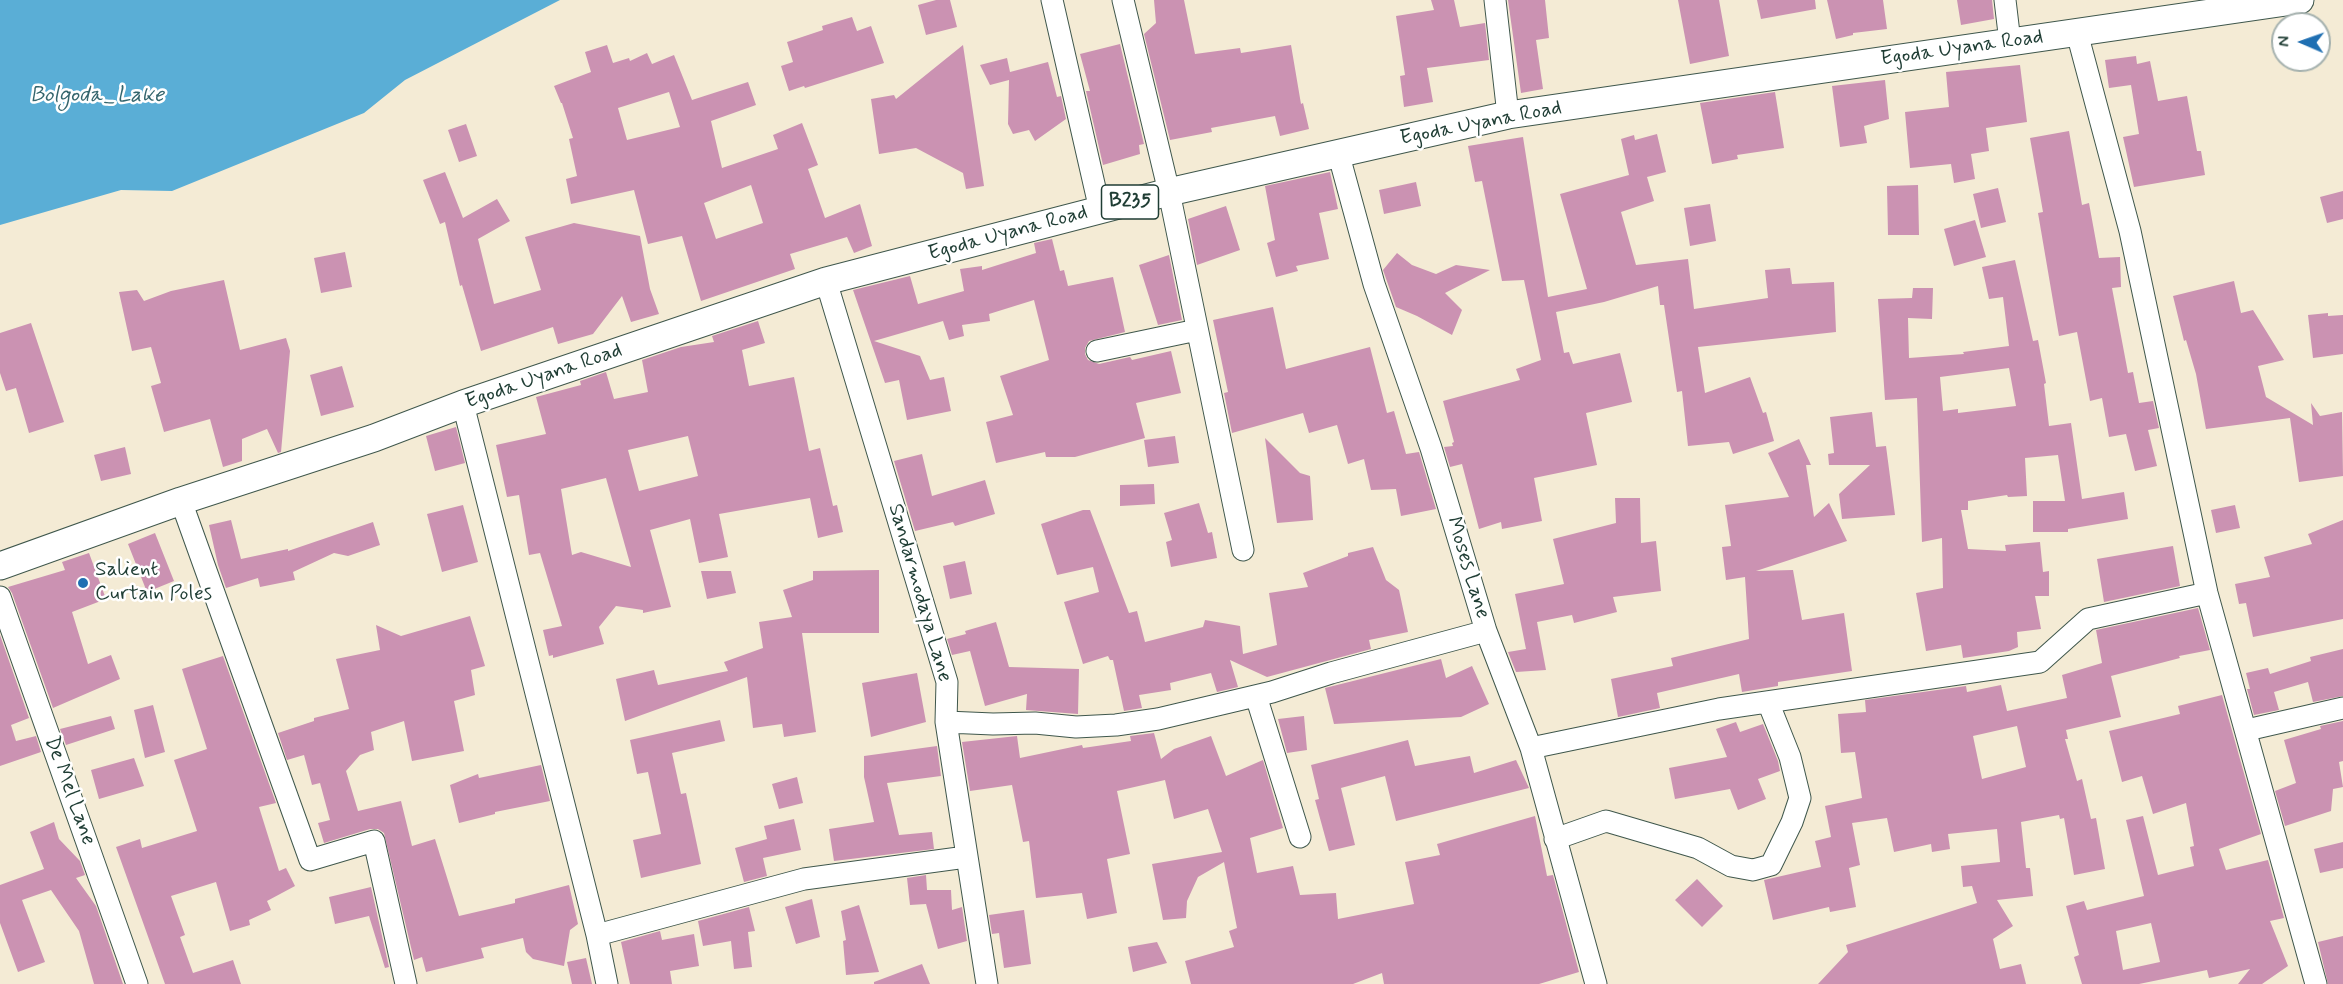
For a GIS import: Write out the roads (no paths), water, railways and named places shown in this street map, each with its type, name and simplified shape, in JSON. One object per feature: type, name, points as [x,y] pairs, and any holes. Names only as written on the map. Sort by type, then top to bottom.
[{"type":"main road","name":"Egoda Uyana Road","points":[[0,566],[181,501],[374,438],[464,404],[826,281],[1169,192],[1508,115],[2300,0]]},
{"type":"street","points":[[1052,0],[1100,210]]},
{"type":"street","points":[[1123,0],[1169,192],[1243,550]]},
{"type":"street","points":[[1495,0],[1508,115]]},
{"type":"street","points":[[2005,0],[2010,42]]},
{"type":"street","points":[[2077,33],[2130,231],[2207,593],[2316,984]]},
{"type":"street","name":"Moses Lane","points":[[1338,152],[1374,284],[1431,448],[1486,631],[1531,748],[1596,984]]},
{"type":"street","name":"Sandarmodaya Lane","points":[[826,281],[947,682],[946,722],[987,984]]},
{"type":"street","points":[[1097,351],[1197,330]]},
{"type":"street","points":[[464,404],[597,935],[607,984]]},
{"type":"street","points":[[181,501],[310,860],[374,842],[406,984]]},
{"type":"street","points":[[1531,748],[1719,709],[2040,662],[2088,619],[2207,593]]},
{"type":"street","name":"De Mel Lane","points":[[0,597],[137,984]]},
{"type":"street","points":[[946,722],[1035,723],[1076,727],[1116,725],[1158,719],[1256,696],[1331,672],[1486,631]]},
{"type":"street","points":[[1256,696],[1300,837]]},
{"type":"street","points":[[1555,839],[1606,821],[1698,848],[1731,866],[1753,870],[1771,865],[1792,822],[1800,798],[1790,757],[1768,702]]},
{"type":"street","points":[[2247,730],[2343,708]]},
{"type":"street","points":[[597,935],[804,879],[966,857]]},
{"type":"water","name":"Bolgoda_Lake","points":[[0,0],[560,0],[405,80],[364,113],[172,191],[121,190],[0,225]]},
{"type":"place","name":"Salient Curtain Poles","points":[[83,583]]}]
